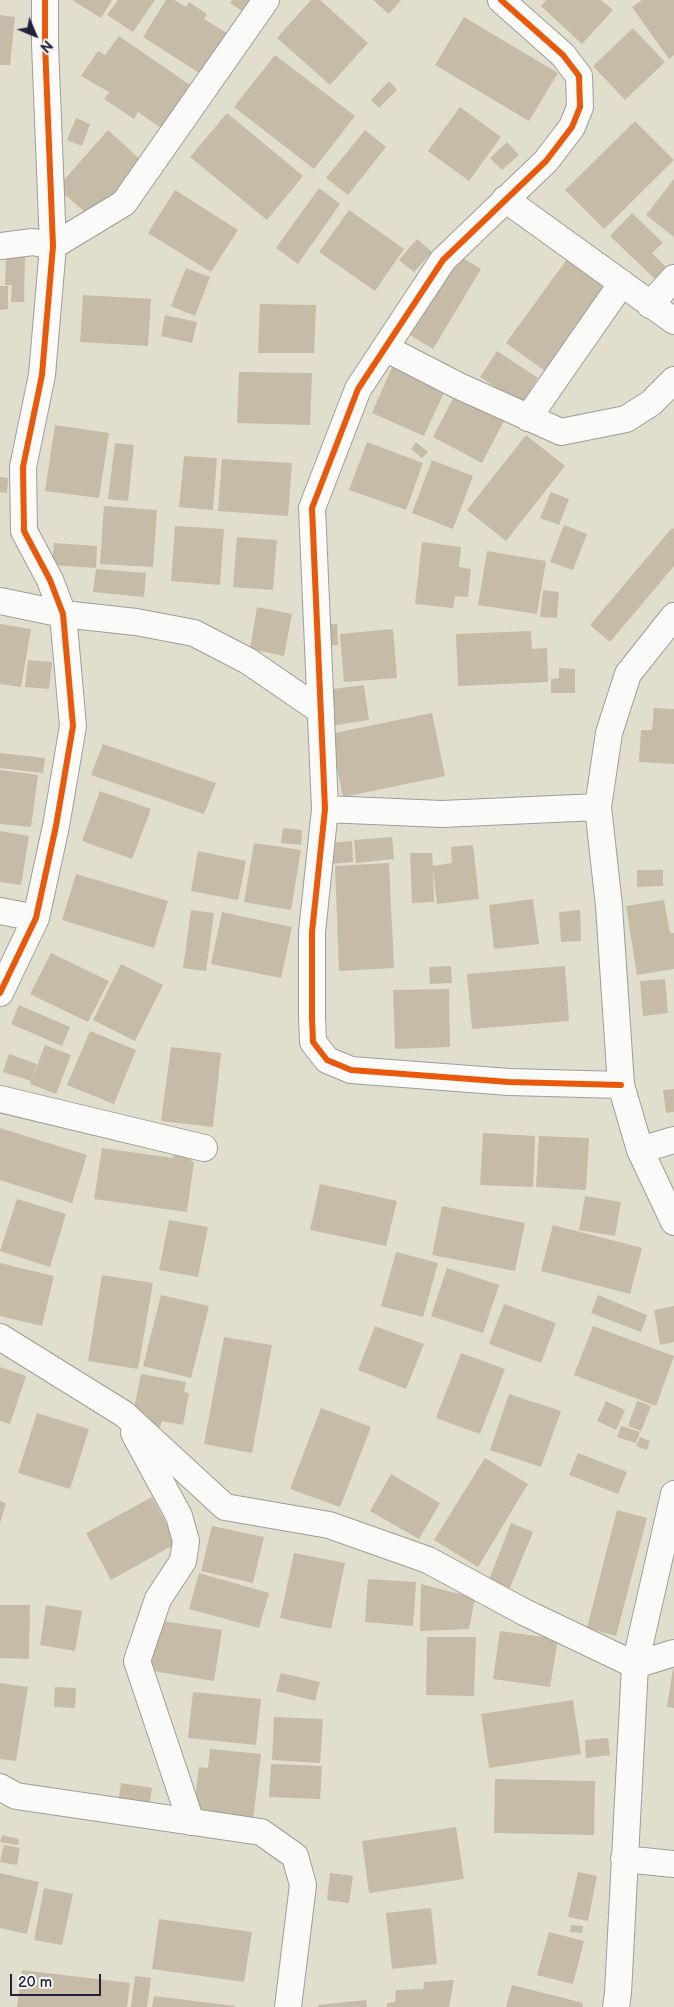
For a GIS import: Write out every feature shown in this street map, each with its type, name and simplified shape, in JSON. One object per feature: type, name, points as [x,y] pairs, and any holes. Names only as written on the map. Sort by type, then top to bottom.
[{"type":"street","points":[[0,992],[36,918],[56,826],[73,726],[63,614],[50,580],[24,531],[23,467],[42,375],[53,246],[45,0]]},
{"type":"street","points":[[0,246],[33,242],[53,246],[124,204],[266,0]]},
{"type":"street","points":[[501,0],[563,54],[579,76],[580,107],[572,126],[546,161],[443,260],[358,389],[312,508],[325,809],[312,932],[312,1017],[314,1042],[327,1060],[351,1070],[509,1082],[621,1085]]},
{"type":"street","points":[[505,199],[674,321]]},
{"type":"street","points":[[650,305],[674,278]]},
{"type":"street","points":[[528,418],[622,283]]},
{"type":"street","points":[[385,348],[528,418],[561,432],[626,419],[650,403],[674,380]]},
{"type":"street","points":[[0,601],[63,614],[136,622],[194,633],[248,661],[321,711]]},
{"type":"street","points":[[674,616],[628,674],[609,732],[598,807],[610,906],[621,1085],[640,1150],[674,1222]]},
{"type":"street","points":[[325,809],[442,814],[598,807]]},
{"type":"street","points":[[0,911],[36,918]]},
{"type":"street","points":[[0,1099],[204,1148]]},
{"type":"street","points":[[640,1150],[674,1140]]},
{"type":"street","points":[[0,1337],[124,1414],[225,1507],[330,1525],[428,1560],[524,1612],[634,1665],[674,1653]]},
{"type":"street","points":[[124,1414],[180,1516],[186,1541],[183,1561],[158,1599],[137,1662],[191,1822]]},
{"type":"street","points":[[616,2007],[634,1665],[674,1494]]},
{"type":"street","points":[[0,1787],[16,1796],[261,1832],[295,1856],[303,1885],[288,2007]]},
{"type":"street","points":[[624,1859],[674,1864]]},
{"type":"building","points":[[72,0],[112,0],[101,18]]},
{"type":"building","points":[[118,0],[155,0],[133,32],[107,15]]},
{"type":"building","points":[[166,0],[174,0],[186,7],[189,2],[207,14],[204,19],[227,33],[201,74],[143,37]]},
{"type":"building","points":[[232,0],[255,0],[247,14],[230,3]]},
{"type":"building","points":[[311,0],[320,0],[368,43],[330,85],[277,38]]},
{"type":"building","points":[[373,0],[401,0],[389,14]]},
{"type":"building","points":[[546,0],[601,0],[613,10],[582,44],[541,6]]},
{"type":"building","points":[[642,0],[674,0],[674,55],[669,59],[632,7]]},
{"type":"building","points":[[0,15],[15,17],[10,65],[0,65]]},
{"type":"building","points":[[464,17],[558,73],[529,121],[435,65]]},
{"type":"building","points":[[633,28],[665,62],[625,100],[593,66]]},
{"type":"building","points":[[119,36],[190,85],[173,109],[178,112],[165,131],[138,112],[134,119],[104,99],[109,92],[81,76],[98,51],[105,55]]},
{"type":"building","points":[[275,55],[355,116],[314,169],[234,107]]},
{"type":"building","points":[[389,81],[397,90],[379,108],[371,100]]},
{"type":"building","points":[[460,107],[501,137],[469,181],[428,151]]},
{"type":"building","points":[[227,113],[303,176],[267,220],[190,157]]},
{"type":"building","points":[[76,118],[90,124],[82,146],[67,140]]},
{"type":"building","points":[[635,121],[674,160],[604,229],[565,190]]},
{"type":"building","points":[[108,130],[142,161],[92,218],[57,188]]},
{"type":"building","points":[[365,130],[386,147],[348,195],[326,178]]},
{"type":"building","points":[[507,142],[519,155],[502,170],[490,158]]},
{"type":"building","points":[[674,179],[674,237],[646,215]]},
{"type":"building","points":[[319,188],[340,204],[298,264],[276,248]]},
{"type":"building","points":[[175,190],[238,230],[211,272],[148,233]]},
{"type":"building","points":[[349,210],[404,249],[375,291],[319,252]]},
{"type":"building","points":[[632,213],[663,243],[652,253],[666,267],[655,279],[610,236]]},
{"type":"building","points":[[417,239],[432,252],[414,272],[399,260]]},
{"type":"building","points":[[453,252],[481,269],[433,349],[405,332]]},
{"type":"building","points":[[6,257],[25,257],[24,302],[11,302],[12,285],[5,285]]},
{"type":"building","points":[[567,259],[608,289],[548,373],[506,343]]},
{"type":"building","points":[[186,268],[210,277],[195,316],[171,306]]},
{"type":"building","points":[[0,286],[8,286],[8,309],[0,310]]},
{"type":"building","points":[[83,295],[151,299],[148,346],[80,342]]},
{"type":"building","points":[[260,304],[316,305],[314,353],[258,353]]},
{"type":"building","points":[[165,315],[197,322],[192,343],[161,336]]},
{"type":"building","points":[[497,351],[538,378],[521,404],[480,377]]},
{"type":"building","points":[[393,365],[446,388],[424,436],[372,413]]},
{"type":"building","points":[[239,372],[312,373],[310,425],[237,423]]},
{"type":"building","points":[[456,393],[505,419],[482,463],[433,437]]},
{"type":"building","points":[[55,425],[109,433],[99,498],[45,491]]},
{"type":"building","points":[[526,435],[565,466],[506,541],[467,510]]},
{"type":"building","points":[[367,442],[423,463],[406,510],[349,490]]},
{"type":"building","points":[[416,442],[428,452],[422,458],[411,449]]},
{"type":"building","points":[[115,443],[134,445],[128,501],[108,499]]},
{"type":"building","points":[[184,456],[217,458],[213,510],[179,507]]},
{"type":"building","points":[[222,459],[292,463],[288,516],[218,511]]},
{"type":"building","points":[[432,460],[473,476],[453,529],[412,513]]},
{"type":"building","points":[[0,477],[8,478],[7,493],[0,492]]},
{"type":"building","points":[[551,492],[569,499],[559,525],[540,518]]},
{"type":"building","points":[[104,506],[157,510],[153,567],[100,564]]},
{"type":"building","points":[[564,525],[587,534],[573,570],[550,562]]},
{"type":"building","points":[[175,526],[224,529],[220,585],[171,581]]},
{"type":"building","points":[[672,528],[674,529],[674,566],[610,642],[590,625]]},
{"type":"building","points":[[237,537],[277,540],[273,590],[233,587]]},
{"type":"building","points":[[422,542],[461,547],[459,567],[471,569],[468,597],[455,596],[453,608],[415,604]]},
{"type":"building","points":[[54,543],[97,546],[96,568],[52,565]]},
{"type":"building","points":[[487,551],[546,561],[537,614],[478,605]]},
{"type":"building","points":[[96,569],[146,573],[144,597],[93,592]]},
{"type":"building","points":[[543,590],[559,592],[557,618],[540,617]]},
{"type":"building","points":[[257,607],[292,614],[284,656],[250,649]]},
{"type":"building","points":[[0,624],[31,629],[21,687],[0,684]]},
{"type":"building","points":[[337,624],[338,645],[324,646],[323,625]]},
{"type":"building","points":[[393,629],[397,678],[344,682],[340,634]]},
{"type":"building","points":[[531,631],[532,649],[547,648],[548,682],[458,686],[456,634]]},
{"type":"building","points":[[28,660],[52,662],[49,689],[25,687]]},
{"type":"building","points":[[559,668],[575,669],[575,693],[551,693],[551,679],[559,678]]},
{"type":"building","points":[[364,685],[369,720],[331,726],[326,690]]},
{"type":"building","points":[[654,708],[674,709],[674,764],[639,762],[641,730],[652,730]]},
{"type":"building","points":[[432,713],[445,776],[343,797],[330,734]]},
{"type":"building","points":[[103,744],[216,783],[204,814],[91,775]]},
{"type":"building","points":[[0,753],[45,758],[43,773],[0,768]]},
{"type":"building","points":[[0,770],[38,775],[31,827],[0,824]]},
{"type":"building","points":[[100,791],[151,809],[132,859],[82,841]]},
{"type":"building","points":[[283,828],[302,830],[301,845],[281,843]]},
{"type":"building","points":[[0,831],[29,836],[21,885],[0,882]]},
{"type":"building","points":[[392,837],[394,859],[356,863],[354,840]]},
{"type":"building","points":[[352,841],[353,862],[329,864],[328,843]]},
{"type":"building","points":[[254,843],[301,850],[291,910],[244,902]]},
{"type":"building","points":[[473,845],[479,899],[437,904],[433,870],[434,902],[412,903],[410,853],[432,853],[433,866],[452,863],[451,847]]},
{"type":"building","points":[[198,851],[246,861],[238,900],[191,891]]},
{"type":"building","points":[[389,863],[394,968],[339,971],[335,866]]},
{"type":"building","points":[[637,870],[663,870],[663,886],[637,887]]},
{"type":"building","points":[[76,874],[168,901],[154,948],[62,920]]},
{"type":"building","points":[[533,899],[539,944],[494,949],[489,905]]},
{"type":"building","points":[[664,900],[670,933],[674,933],[674,969],[637,975],[626,906]]},
{"type":"building","points":[[191,910],[214,913],[206,971],[183,968]]},
{"type":"building","points":[[580,910],[581,941],[561,942],[559,912]]},
{"type":"building","points":[[222,912],[292,927],[281,978],[211,964]]},
{"type":"building","points":[[51,953],[109,981],[88,1022],[30,994]]},
{"type":"building","points":[[121,964],[163,985],[135,1041],[93,1020]]},
{"type":"building","points":[[451,966],[452,983],[430,984],[429,967]]},
{"type":"building","points":[[565,966],[569,1021],[472,1029],[467,974]]},
{"type":"building","points":[[665,979],[668,1013],[643,1016],[640,981]]},
{"type":"building","points":[[449,989],[450,1047],[395,1049],[393,990]]},
{"type":"building","points":[[19,1005],[70,1027],[62,1046],[11,1024]]},
{"type":"building","points":[[90,1031],[136,1050],[114,1104],[67,1085]]},
{"type":"building","points":[[45,1045],[71,1055],[56,1094],[30,1084]]},
{"type":"building","points":[[171,1047],[221,1053],[213,1127],[161,1121]]},
{"type":"building","points":[[9,1054],[37,1064],[31,1081],[3,1072]]},
{"type":"building","points":[[674,1089],[674,1112],[666,1113],[663,1090]]},
{"type":"building","points":[[0,1128],[87,1155],[72,1203],[0,1180]]},
{"type":"building","points":[[483,1133],[535,1136],[533,1187],[480,1185]]},
{"type":"building","points":[[539,1136],[589,1138],[586,1190],[536,1187]]},
{"type":"building","points":[[102,1148],[173,1158],[174,1151],[192,1153],[191,1161],[194,1162],[187,1212],[94,1199]]},
{"type":"building","points":[[320,1184],[397,1201],[386,1246],[310,1230]]},
{"type":"building","points":[[585,1196],[621,1202],[615,1236],[579,1230]]},
{"type":"building","points":[[17,1199],[66,1214],[50,1267],[0,1251]]},
{"type":"building","points":[[442,1206],[525,1223],[515,1271],[432,1255]]},
{"type":"building","points":[[169,1220],[208,1227],[198,1277],[159,1270]]},
{"type":"building","points":[[553,1225],[642,1248],[630,1294],[541,1271]]},
{"type":"building","points":[[396,1252],[438,1263],[423,1317],[381,1306]]},
{"type":"building","points":[[0,1263],[54,1276],[42,1326],[0,1316]]},
{"type":"building","points":[[447,1268],[499,1285],[483,1333],[431,1316]]},
{"type":"building","points":[[102,1275],[153,1283],[138,1369],[88,1361]]},
{"type":"building","points":[[161,1295],[209,1306],[191,1378],[143,1366]]},
{"type":"building","points":[[598,1295],[647,1315],[641,1332],[591,1313]]},
{"type":"building","points":[[504,1304],[556,1323],[541,1363],[489,1344]]},
{"type":"building","points":[[674,1306],[674,1342],[660,1345],[654,1310]]},
{"type":"building","points":[[375,1326],[424,1344],[406,1389],[358,1370]]},
{"type":"building","points":[[593,1326],[674,1356],[656,1406],[574,1375]]},
{"type":"building","points":[[224,1337],[272,1345],[252,1453],[204,1444]]},
{"type":"building","points":[[461,1353],[505,1369],[480,1434],[436,1418]]},
{"type":"building","points":[[0,1367],[26,1376],[10,1424],[0,1421]]},
{"type":"building","points":[[141,1374],[186,1382],[184,1392],[189,1393],[183,1425],[162,1421],[160,1427],[149,1425],[150,1419],[138,1417],[139,1409],[134,1408]]},
{"type":"building","points":[[509,1394],[561,1411],[541,1467],[490,1450]]},
{"type":"building","points":[[606,1401],[625,1410],[616,1430],[597,1421]]},
{"type":"building","points":[[637,1401],[651,1406],[641,1431],[628,1426]]},
{"type":"building","points":[[321,1408],[371,1427],[340,1507],[290,1489]]},
{"type":"building","points":[[37,1413],[89,1429],[70,1489],[18,1473]]},
{"type":"building","points":[[621,1426],[640,1432],[636,1443],[617,1437]]},
{"type":"building","points":[[640,1437],[650,1441],[647,1450],[636,1446]]},
{"type":"building","points":[[578,1453],[627,1472],[618,1494],[569,1475]]},
{"type":"building","points":[[485,1458],[528,1484],[478,1567],[434,1540]]},
{"type":"building","points":[[391,1474],[440,1503],[419,1539],[370,1511]]},
{"type":"building","points":[[152,1497],[177,1543],[111,1580],[86,1533]]},
{"type":"building","points":[[0,1501],[6,1503],[0,1523]]},
{"type":"building","points":[[617,1510],[647,1518],[616,1636],[587,1628]]},
{"type":"building","points":[[511,1523],[533,1532],[510,1588],[489,1580]]},
{"type":"building","points":[[212,1526],[264,1537],[253,1583],[201,1571]]},
{"type":"building","points":[[294,1553],[345,1563],[331,1629],[280,1618]]},
{"type":"building","points":[[199,1573],[269,1593],[259,1628],[189,1609]]},
{"type":"building","points":[[368,1579],[416,1582],[413,1626],[365,1622]]},
{"type":"building","points":[[421,1584],[475,1598],[469,1629],[420,1631]]},
{"type":"building","points":[[0,1605],[30,1605],[29,1659],[0,1658]]},
{"type":"building","points":[[46,1605],[82,1611],[75,1651],[40,1645]]},
{"type":"building","points":[[156,1620],[222,1630],[214,1681],[147,1670]]},
{"type":"building","points":[[500,1631],[558,1639],[550,1687],[493,1679]]},
{"type":"building","points":[[427,1637],[476,1637],[474,1696],[426,1695]]},
{"type":"building","points":[[674,1669],[674,1708],[667,1707]]},
{"type":"building","points":[[281,1673],[320,1682],[315,1701],[276,1691]]},
{"type":"building","points":[[0,1683],[28,1687],[16,1761],[0,1759]]},
{"type":"building","points":[[55,1687],[76,1688],[75,1708],[54,1707]]},
{"type":"building","points":[[193,1692],[261,1699],[256,1745],[188,1738]]},
{"type":"building","points":[[573,1700],[581,1754],[489,1768],[481,1714]]},
{"type":"building","points":[[274,1717],[323,1719],[320,1763],[272,1760]]},
{"type":"building","points":[[608,1738],[610,1755],[586,1758],[585,1740]]},
{"type":"building","points":[[210,1749],[261,1754],[253,1820],[193,1814],[199,1767],[208,1768]]},
{"type":"building","points":[[271,1764],[322,1766],[320,1799],[269,1797]]},
{"type":"building","points":[[495,1779],[595,1781],[594,1835],[494,1833]]},
{"type":"building","points":[[121,1783],[152,1788],[149,1807],[118,1803]]},
{"type":"building","points":[[456,1827],[464,1879],[369,1893],[362,1841]]},
{"type":"building","points":[[2,1835],[19,1839],[18,1845],[0,1842]]},
{"type":"building","points":[[4,1845],[20,1848],[17,1865],[0,1862]]},
{"type":"building","points":[[578,1872],[597,1876],[588,1921],[568,1917]]},
{"type":"building","points":[[0,1873],[39,1882],[27,1934],[0,1928]]},
{"type":"building","points":[[330,1873],[353,1876],[349,1903],[327,1900]]},
{"type":"building","points":[[44,1888],[73,1894],[62,1945],[34,1940]]},
{"type":"building","points":[[431,1908],[437,1964],[392,1969],[386,1913]]},
{"type":"building","points":[[159,1919],[252,1932],[244,1982],[152,1969]]},
{"type":"building","points":[[571,1925],[583,1926],[582,1933],[570,1932]]},
{"type":"building","points":[[549,1932],[584,1941],[573,1984],[537,1975]]},
{"type":"building","points":[[22,1970],[130,1983],[127,2007],[17,2007]]},
{"type":"building","points":[[135,1976],[151,1978],[147,2007],[131,2007]]},
{"type":"building","points":[[454,1980],[449,2007],[387,2007],[387,2003],[395,2002],[396,1990],[423,1989],[424,1982]]},
{"type":"building","points":[[512,1985],[583,2003],[582,2007],[506,2007]]},
{"type":"building","points":[[154,1996],[235,2006],[235,2007],[152,2007]]},
{"type":"building","points":[[366,2000],[367,2007],[318,2007],[318,2005]]},
{"type":"cycle path","points":[[0,993],[36,918],[56,826],[73,726],[63,614],[50,580],[24,531],[23,467],[42,375],[53,246],[45,0]]},
{"type":"cycle path","points":[[501,0],[563,55],[579,76],[580,107],[572,127],[546,161],[443,260],[358,389],[312,508],[325,809],[312,932],[313,1042],[327,1060],[351,1070],[509,1082],[621,1085]]}]
